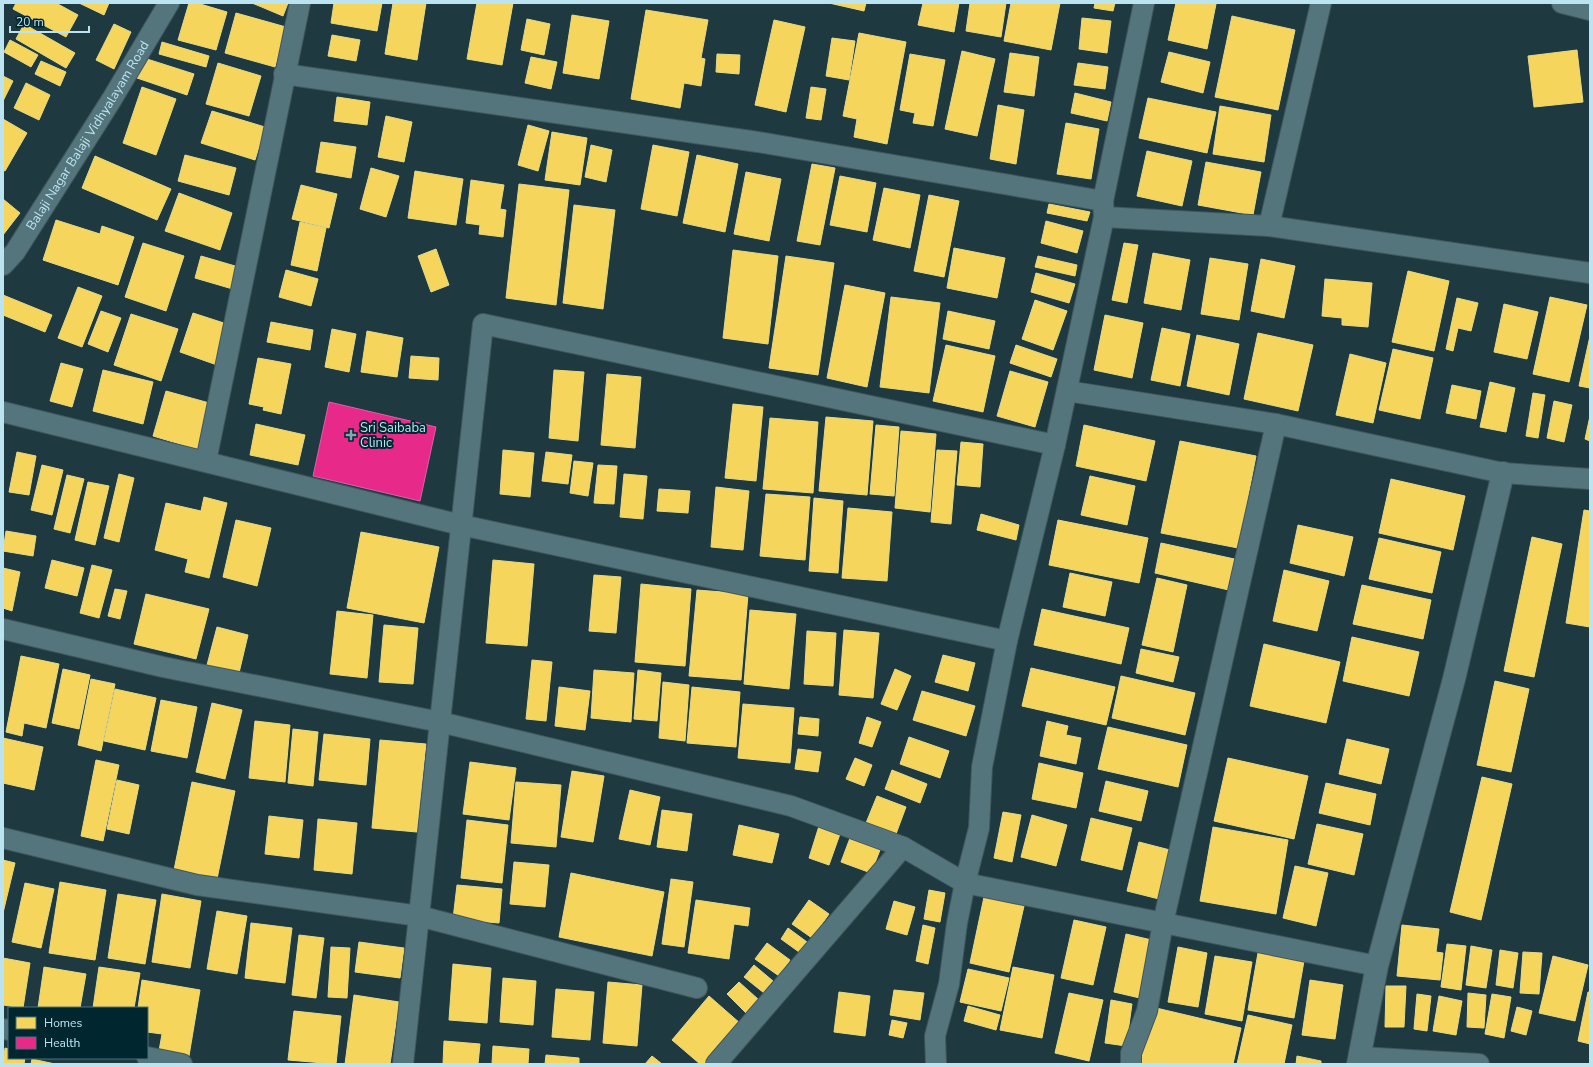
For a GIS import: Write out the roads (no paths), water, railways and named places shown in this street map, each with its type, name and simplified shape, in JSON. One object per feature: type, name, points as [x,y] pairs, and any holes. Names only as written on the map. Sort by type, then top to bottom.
[{"type":"street","name":"Balaji Nagar Balaji Vidhyalayam Road","points":[[3,265],[15,252],[112,99],[168,3]]},
{"type":"street","points":[[206,461],[284,74],[300,3]]},
{"type":"street","points":[[936,1064],[935,1036],[949,984],[957,923],[965,883],[979,828],[982,767],[1007,640],[1067,391],[1144,3]]},
{"type":"street","points":[[1270,226],[1321,3]]},
{"type":"street","points":[[1562,3],[1590,10]]},
{"type":"street","points":[[284,74],[758,142],[1104,209],[1270,226],[1590,273]]},
{"type":"street","points":[[403,1064],[484,324],[1055,445]]},
{"type":"street","points":[[1067,391],[1276,424],[1504,473],[1590,479]]},
{"type":"street","points":[[3,412],[461,525],[1007,640]]},
{"type":"street","points":[[1132,1064],[1131,1053],[1147,1011],[1163,923],[1276,424]]},
{"type":"street","points":[[1479,1064],[1359,1060],[1377,966],[1454,679],[1504,473]]},
{"type":"street","points":[[3,629],[163,667],[440,722],[792,806],[903,847],[965,883],[1377,966]]},
{"type":"street","points":[[3,838],[197,885],[419,916],[697,988]]},
{"type":"street","points":[[716,1064],[903,847]]},
{"type":"street","points":[[148,1057],[182,1064]]},
{"type":"place","name":"Sri Saibaba Clinic","points":[[351,435]]}]
